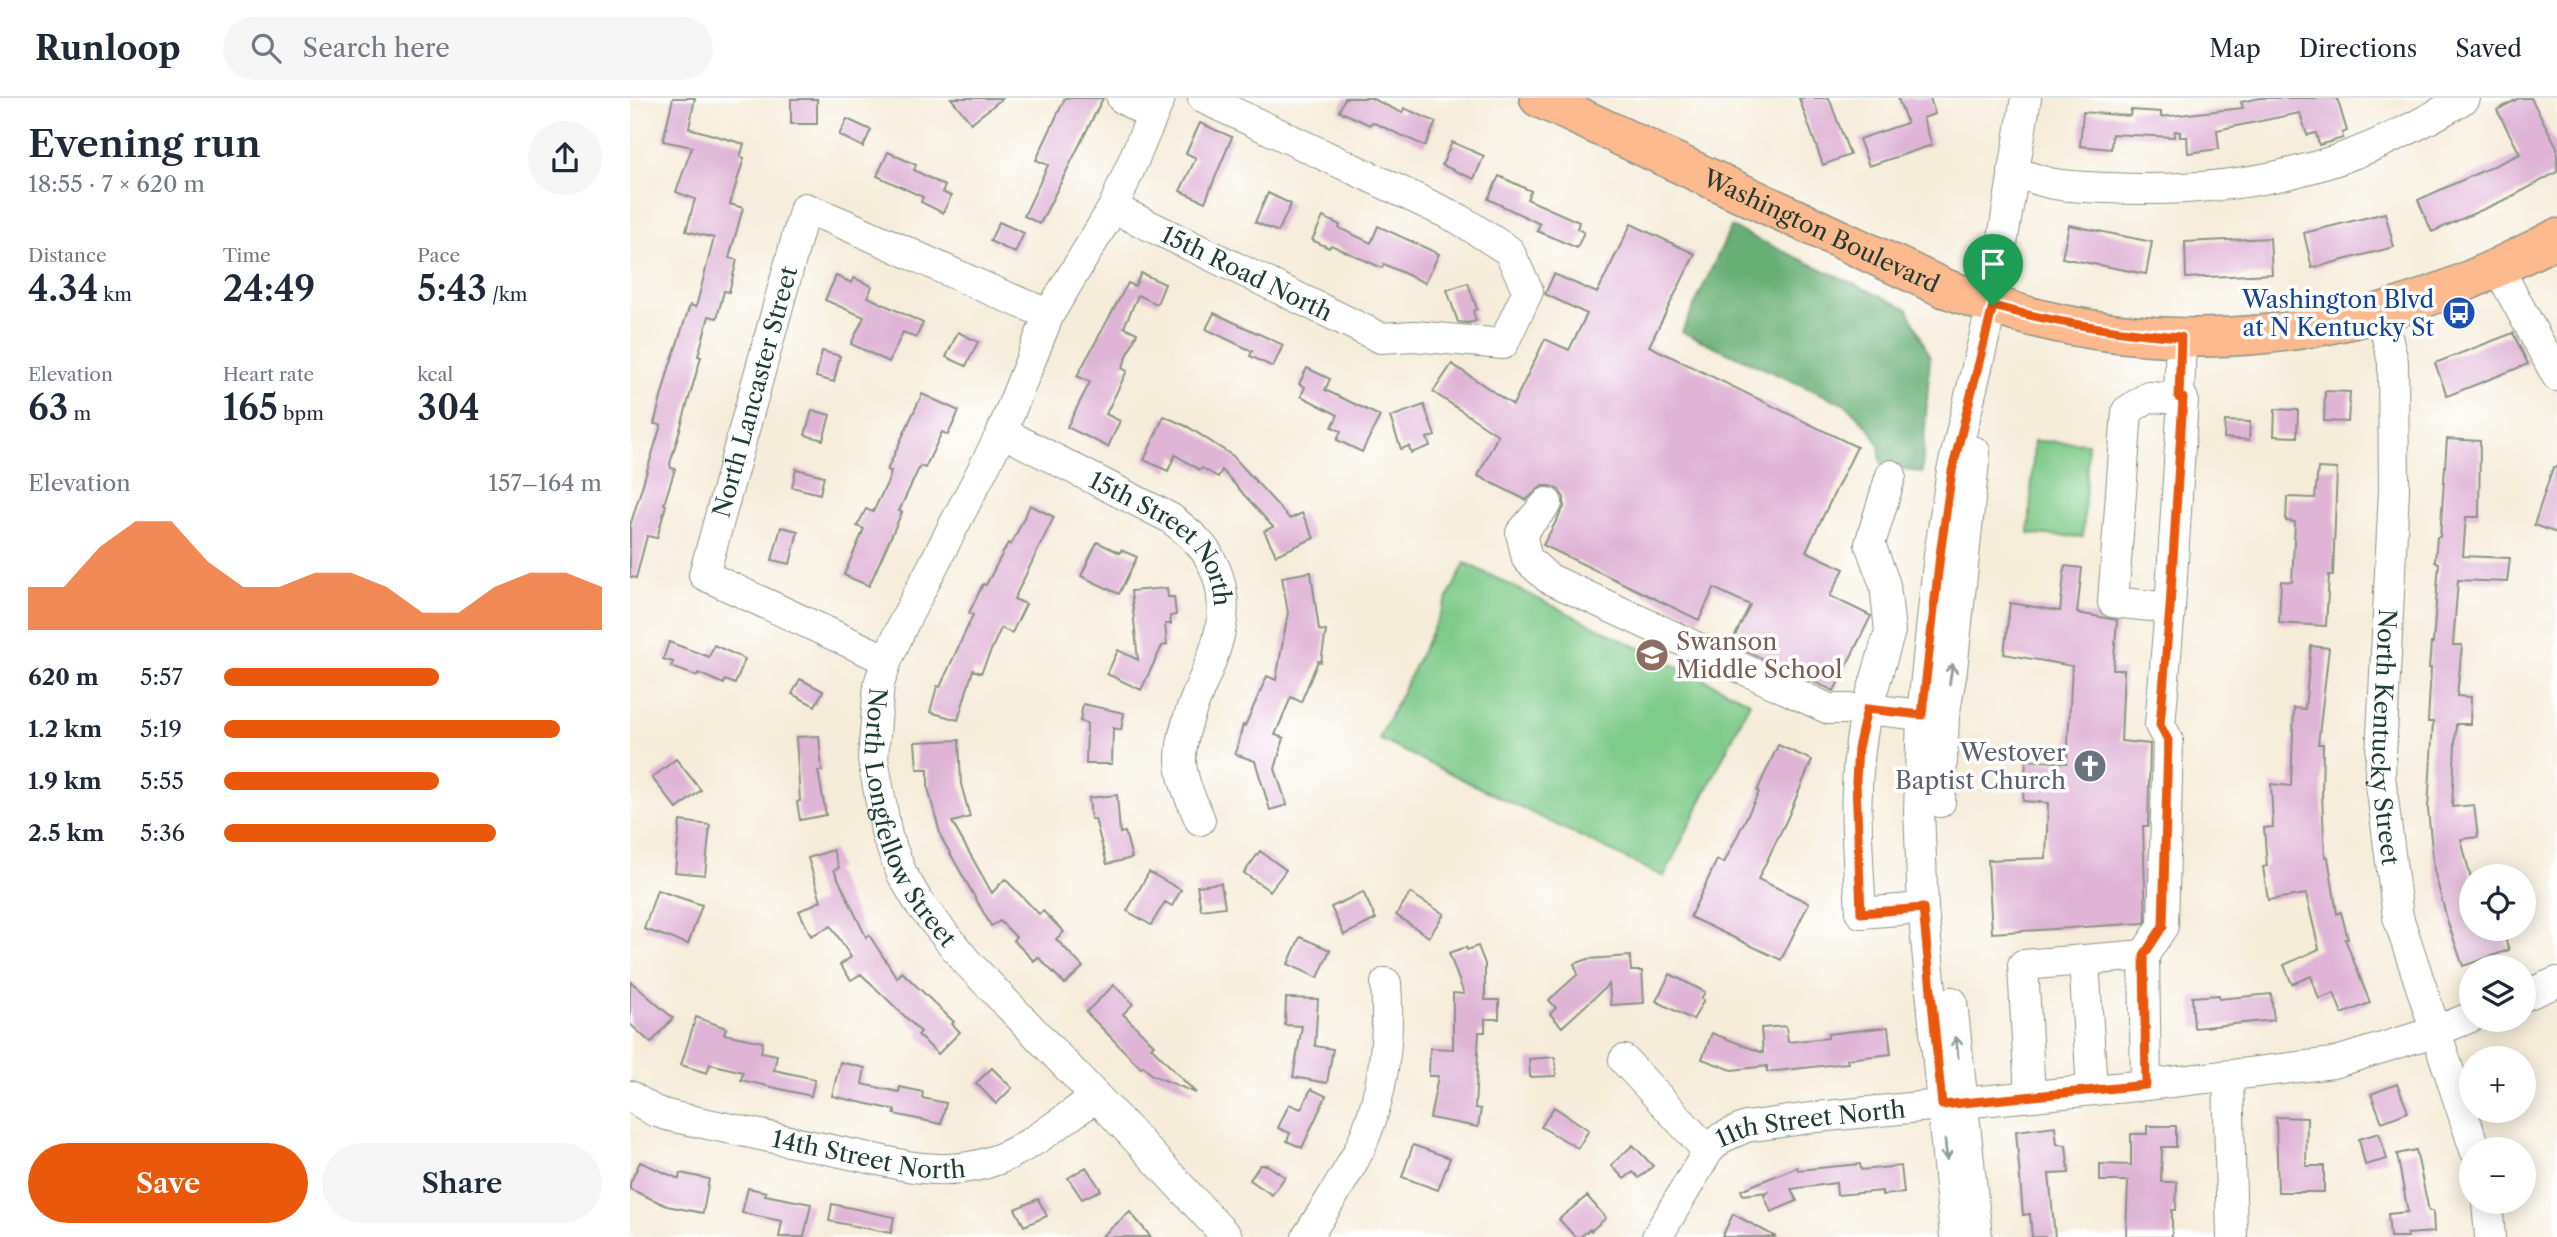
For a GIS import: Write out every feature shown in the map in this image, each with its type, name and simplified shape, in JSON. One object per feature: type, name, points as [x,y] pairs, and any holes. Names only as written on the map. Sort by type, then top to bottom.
[{"type":"main road","name":"Washington Boulevard","points":[[1539,98],[1933,282],[1993,306],[2054,321],[2114,331],[2181,337],[2249,335],[2316,326],[2381,312],[2447,290],[2557,238]]},
{"type":"street","points":[[1122,98],[1156,107]]},
{"type":"street","name":"15th Road North","points":[[1113,208],[1381,338],[1414,336],[1503,344],[1528,291],[1509,251],[1459,219],[1203,98]]},
{"type":"street","points":[[1976,1237],[1952,1104],[1923,908],[1919,810],[1933,716],[1940,555],[1952,471],[1993,306],[2026,98]]},
{"type":"street","points":[[2013,172],[2050,183],[2153,189],[2188,188],[2275,176],[2314,166],[2385,139],[2433,117],[2465,98]]},
{"type":"street","name":"North Longfellow Street","points":[[1156,107],[1113,208],[1049,314],[1002,432],[887,660],[879,684],[873,759],[887,836],[902,874],[919,902],[966,961],[1227,1237]]},
{"type":"street","name":"North Lancaster Street","points":[[887,660],[704,575],[805,208],[867,232],[1049,314]]},
{"type":"street","points":[[2498,268],[2557,376]]},
{"type":"street","name":"North Kentucky Street","points":[[2381,312],[2393,362],[2394,490],[2380,776],[2398,917],[2470,1137]]},
{"type":"street","points":[[2179,398],[2181,337]]},
{"type":"street","points":[[2146,1085],[2144,955],[2163,926],[2168,740],[2160,725],[2170,608],[2183,398],[2148,397],[2127,411],[2113,602],[2170,608]]},
{"type":"street","name":"15th Street North","points":[[1002,432],[1170,518],[1194,538],[1208,555],[1220,581],[1223,626],[1217,650],[1184,731],[1181,760],[1184,780],[1200,820]]},
{"type":"street","points":[[1891,475],[1870,544],[1885,585],[1891,631],[1858,748],[1856,781],[1861,913],[1923,908]]},
{"type":"street","points":[[1547,503],[1521,533],[1527,559],[1548,578],[1829,709],[1867,709],[1933,716]]},
{"type":"street","points":[[1933,716],[1952,1104],[1955,1237]]},
{"type":"street","points":[[2030,1096],[2023,965],[2144,955]]},
{"type":"street","points":[[2084,960],[2092,1090]]},
{"type":"street","points":[[2536,991],[2557,982]]},
{"type":"street","points":[[1307,1237],[1340,1186],[1368,1129],[1384,1065],[1388,1020],[1386,983]]},
{"type":"street","name":"11th Street North","points":[[1657,1237],[1708,1150],[1732,1131],[1761,1123],[2146,1085],[2333,1063],[2459,1022]]},
{"type":"street","points":[[1624,1060],[1708,1150]]},
{"type":"street","points":[[2228,1076],[2232,1237]]},
{"type":"street","name":"14th Street North","points":[[630,1096],[654,1111],[670,1116],[907,1166],[943,1170],[975,1167],[1005,1158],[1096,1097]]},
{"type":"street","points":[[2488,1214],[2490,1237]]},
{"type":"green space","points":[[1731,227],[1908,309],[1930,357],[1922,473],[1881,463],[1879,445],[1870,429],[1846,405],[1682,332]]},
{"type":"green space","points":[[2034,441],[2088,443],[2083,537],[2029,534]]},
{"type":"green space","points":[[1465,563],[1750,702],[1664,877],[1379,739]]},
{"type":"building","points":[[673,98],[695,98],[689,128],[744,144],[740,157],[744,158],[730,204],[743,208],[729,258],[737,260],[729,292],[724,291],[717,318],[709,316],[698,356],[701,357],[670,464],[671,468],[675,469],[657,538],[647,536],[636,578],[630,577],[630,526],[661,425],[654,424],[669,368],[690,305],[696,307],[714,238],[686,231],[695,199],[676,192],[692,147],[663,141]]},
{"type":"building","points":[[951,98],[1003,98],[971,123]]},
{"type":"building","points":[[1065,98],[1103,98],[1040,224],[1024,216],[1048,165],[1036,160]]},
{"type":"building","points":[[1345,98],[1371,98],[1402,113],[1404,108],[1436,122],[1425,146],[1372,122],[1370,125],[1339,111]]},
{"type":"building","points":[[1799,98],[1829,98],[1850,155],[1823,165]]},
{"type":"building","points":[[1898,98],[1930,98],[1935,114],[1923,118],[1932,145],[1869,166],[1859,139],[1907,123]]},
{"type":"building","points":[[2260,98],[2337,98],[2347,131],[2342,133],[2343,138],[2319,145],[2316,133],[2307,135],[2300,113],[2217,130],[2219,149],[2188,153],[2187,137],[2180,137],[2180,132],[2175,131],[2174,137],[2112,134],[2111,149],[2080,146],[2083,112],[2130,116],[2131,110],[2161,112],[2161,117],[2243,108],[2241,102]]},
{"type":"building","points":[[2519,98],[2531,98],[2557,147],[2557,172],[2509,198],[2432,232],[2418,200],[2520,154],[2497,110]]},
{"type":"building","points":[[791,99],[817,99],[817,124],[791,124]]},
{"type":"building","points":[[847,119],[871,130],[863,147],[839,135]]},
{"type":"building","points":[[1200,123],[1232,137],[1205,202],[1180,191],[1196,158],[1186,153]]},
{"type":"building","points":[[1452,142],[1484,156],[1474,179],[1442,165]]},
{"type":"building","points":[[888,152],[916,165],[914,170],[945,186],[942,192],[951,196],[943,213],[921,202],[923,197],[877,176]]},
{"type":"building","points":[[1499,176],[1531,191],[1527,199],[1579,222],[1577,229],[1584,232],[1577,248],[1537,231],[1540,224],[1488,199]]},
{"type":"building","points":[[1268,193],[1291,204],[1278,232],[1255,222]]},
{"type":"building","points":[[2385,213],[2394,247],[2312,268],[2304,233]]},
{"type":"building","points":[[1323,217],[1371,243],[1378,226],[1439,254],[1425,283],[1384,264],[1382,268],[1331,245],[1329,248],[1312,240]]},
{"type":"building","points":[[999,222],[1024,233],[1015,253],[990,241]]},
{"type":"building","name":"Swanson Middle School","points":[[1631,224],[1695,254],[1649,346],[1857,447],[1806,551],[1844,569],[1830,596],[1871,616],[1834,691],[1731,644],[1750,605],[1714,588],[1699,620],[1543,545],[1564,507],[1564,498],[1559,490],[1542,486],[1526,500],[1478,476],[1498,435],[1433,392],[1452,364],[1513,405],[1545,339],[1569,350],[1587,314],[1545,294],[1554,274],[1597,293]]},
{"type":"building","points":[[2069,225],[2152,242],[2146,274],[2062,258]]},
{"type":"building","points":[[2270,238],[2272,274],[2186,278],[2185,242]]},
{"type":"building","points":[[1141,273],[1165,284],[1157,304],[1138,295],[1124,327],[1137,333],[1122,368],[1127,371],[1106,414],[1120,421],[1108,447],[1067,427],[1090,382],[1077,376],[1128,283],[1135,286]]},
{"type":"building","points":[[836,276],[852,283],[854,278],[872,286],[868,297],[923,323],[916,338],[903,332],[889,362],[851,344],[864,317],[825,300]]},
{"type":"building","points":[[1468,283],[1477,309],[1473,311],[1476,321],[1458,322],[1447,290]]},
{"type":"building","points":[[1214,313],[1283,345],[1273,367],[1250,356],[1252,351],[1206,329]]},
{"type":"building","points":[[958,332],[978,342],[966,366],[946,357]]},
{"type":"building","points":[[2513,333],[2528,364],[2447,396],[2435,363]]},
{"type":"building","points":[[822,351],[840,356],[834,382],[816,377]]},
{"type":"building","points":[[1307,368],[1330,379],[1325,390],[1380,416],[1362,452],[1337,440],[1341,431],[1332,427],[1338,415],[1301,396],[1305,387],[1299,384]]},
{"type":"building","points":[[2325,391],[2350,392],[2348,422],[2324,421]]},
{"type":"building","points":[[922,394],[959,411],[948,435],[942,432],[925,468],[920,466],[869,586],[844,575],[864,529],[857,526],[866,509],[873,512],[889,479],[891,471],[887,470]]},
{"type":"building","points":[[1424,405],[1435,436],[1427,438],[1430,446],[1411,453],[1409,446],[1401,449],[1390,417]]},
{"type":"building","points":[[2275,409],[2298,410],[2297,437],[2274,436]]},
{"type":"building","points":[[812,410],[830,415],[823,440],[805,435]]},
{"type":"building","points":[[1164,416],[1188,427],[1233,456],[1290,519],[1302,513],[1314,538],[1276,555],[1264,531],[1273,527],[1222,470],[1218,477],[1175,455],[1168,471],[1144,460]]},
{"type":"building","points":[[2225,421],[2250,422],[2249,440],[2224,438]]},
{"type":"building","points":[[2447,439],[2480,441],[2479,517],[2466,517],[2463,556],[2510,558],[2507,582],[2458,580],[2453,645],[2462,645],[2457,696],[2471,697],[2470,724],[2456,724],[2452,807],[2474,805],[2478,837],[2461,839],[2467,864],[2459,864],[2459,941],[2506,941],[2509,950],[2495,955],[2459,955],[2434,870],[2428,809],[2433,722],[2428,722],[2429,668],[2439,563],[2435,562],[2437,537],[2440,537]]},
{"type":"building","points":[[2553,467],[2557,467],[2557,533],[2534,525]]},
{"type":"building","points":[[2318,468],[2337,469],[2333,575],[2329,575],[2326,626],[2279,623],[2281,581],[2292,582],[2295,522],[2286,521],[2287,497],[2315,498]]},
{"type":"building","points":[[796,469],[824,476],[820,494],[792,487]]},
{"type":"building","points":[[1030,505],[1054,517],[1014,599],[1026,604],[1012,633],[1001,628],[981,673],[973,670],[958,720],[930,712],[937,686],[940,687],[973,615],[969,613],[983,584],[986,585],[1008,543],[1011,545]]},
{"type":"building","points":[[781,527],[798,531],[790,564],[772,560]]},
{"type":"building","points":[[1097,542],[1120,553],[1121,550],[1137,557],[1119,594],[1081,576]]},
{"type":"building","name":"Westover Baptist Church","points":[[2065,566],[2082,568],[2077,613],[2117,620],[2113,670],[2124,670],[2121,741],[2150,744],[2148,826],[2143,826],[2146,921],[1992,933],[1988,860],[2046,858],[2048,803],[2023,801],[2026,760],[2067,763],[2072,666],[2004,654],[2010,603],[2060,611]]},
{"type":"building","points":[[1311,572],[1319,630],[1326,631],[1321,662],[1318,661],[1301,702],[1291,697],[1275,735],[1284,738],[1275,769],[1287,805],[1270,810],[1255,761],[1235,754],[1243,725],[1245,726],[1267,676],[1276,680],[1288,613],[1282,577]]},
{"type":"building","points":[[1167,588],[1168,597],[1174,597],[1176,615],[1170,616],[1171,624],[1165,624],[1167,645],[1162,646],[1141,690],[1107,674],[1118,650],[1138,660],[1131,591]]},
{"type":"building","points":[[669,642],[709,657],[714,645],[745,659],[735,684],[725,680],[724,684],[698,673],[697,676],[671,667],[673,662],[663,659]]},
{"type":"building","points":[[2311,646],[2329,648],[2318,744],[2323,744],[2325,857],[2328,857],[2337,914],[2341,912],[2348,939],[2345,939],[2370,1003],[2342,1014],[2334,993],[2319,999],[2311,976],[2292,984],[2284,965],[2319,949],[2306,894],[2268,900],[2263,867],[2267,866],[2264,828],[2273,827],[2271,784],[2291,786],[2294,708],[2305,709]]},
{"type":"building","points":[[800,679],[823,691],[815,706],[792,694]]},
{"type":"building","points":[[1083,704],[1124,713],[1121,730],[1113,728],[1112,764],[1086,764],[1087,723],[1080,721]]},
{"type":"building","points":[[819,736],[822,771],[818,771],[826,815],[800,820],[797,802],[800,801],[796,737]]},
{"type":"building","points":[[959,740],[961,784],[970,817],[952,822],[992,893],[1005,879],[1039,914],[1043,911],[1064,932],[1056,939],[1083,967],[1065,984],[1038,957],[1034,961],[1013,940],[1016,937],[1000,921],[991,926],[941,837],[928,788],[928,769],[917,769],[915,742]]},
{"type":"building","points":[[1778,745],[1812,760],[1758,879],[1809,903],[1781,960],[1690,917],[1717,860],[1724,863],[1759,792],[1757,791]]},
{"type":"building","points":[[676,759],[701,790],[677,809],[652,778]]},
{"type":"building","points":[[1117,795],[1120,833],[1125,832],[1132,858],[1107,864],[1095,819],[1091,819],[1089,798]]},
{"type":"building","points":[[680,821],[710,825],[705,875],[675,872]]},
{"type":"building","points":[[833,850],[839,868],[834,870],[866,937],[869,935],[897,978],[902,972],[954,1022],[952,1024],[960,1032],[938,1054],[918,1035],[921,1032],[861,974],[851,980],[840,965],[851,957],[831,926],[811,936],[799,911],[821,901],[808,858]]},
{"type":"building","points":[[1260,851],[1286,870],[1270,891],[1244,873]]},
{"type":"building","points":[[1149,872],[1181,890],[1172,906],[1165,902],[1151,925],[1127,911]]},
{"type":"building","points":[[1221,883],[1225,907],[1201,910],[1197,886]]},
{"type":"building","points":[[657,890],[702,905],[688,944],[644,929]]},
{"type":"building","points":[[1363,892],[1376,919],[1344,935],[1331,907]]},
{"type":"building","points":[[1410,893],[1444,914],[1429,937],[1396,915]]},
{"type":"building","points":[[1300,937],[1330,950],[1318,978],[1288,964]]},
{"type":"building","points":[[1478,946],[1485,964],[1485,1000],[1499,1000],[1499,1019],[1485,1019],[1485,1032],[1479,1032],[1475,1108],[1481,1109],[1478,1127],[1430,1118],[1438,1076],[1429,1076],[1430,1048],[1453,1049],[1453,993],[1464,994],[1449,953]]},
{"type":"building","points":[[1630,956],[1631,971],[1642,971],[1644,1003],[1611,1005],[1609,984],[1562,1027],[1550,1014],[1556,1008],[1549,1000],[1578,974],[1574,964],[1588,959]]},
{"type":"building","points":[[1670,974],[1705,992],[1701,999],[1704,1000],[1693,1020],[1656,1001]]},
{"type":"building","points":[[630,981],[673,1018],[651,1043],[630,1024]]},
{"type":"building","points":[[1114,985],[1133,1004],[1123,1014],[1196,1093],[1152,1075],[1143,1066],[1141,1068],[1086,1012]]},
{"type":"building","points":[[2271,994],[2274,1020],[2194,1028],[2192,997],[2219,995],[2219,999]]},
{"type":"building","points":[[1286,998],[1318,999],[1315,1046],[1333,1049],[1327,1083],[1293,1077],[1302,1026],[1285,1025]]},
{"type":"building","points":[[696,1017],[726,1028],[724,1034],[763,1042],[761,1052],[777,1055],[774,1070],[815,1079],[811,1096],[741,1080],[743,1072],[710,1064],[707,1073],[681,1065]]},
{"type":"building","points":[[1786,1026],[1788,1042],[1888,1027],[1891,1054],[1847,1059],[1848,1063],[1767,1072],[1767,1066],[1732,1070],[1702,1059],[1712,1033],[1763,1053],[1761,1028]]},
{"type":"building","points":[[1555,1057],[1556,1076],[1530,1077],[1529,1059]]},
{"type":"building","points":[[840,1062],[865,1068],[862,1084],[899,1092],[900,1087],[923,1092],[922,1098],[946,1103],[941,1124],[894,1114],[895,1110],[832,1096]]},
{"type":"building","points":[[992,1068],[1012,1088],[996,1104],[976,1083]]},
{"type":"building","points":[[2397,1084],[2408,1112],[2382,1122],[2371,1094]]},
{"type":"building","points":[[1311,1089],[1326,1096],[1302,1148],[1287,1141],[1290,1133],[1278,1128],[1289,1104],[1301,1109]]},
{"type":"building","points":[[1554,1107],[1589,1130],[1578,1148],[1541,1127]]},
{"type":"building","points":[[2276,1117],[2307,1118],[2306,1166],[2324,1166],[2324,1192],[2278,1192]]},
{"type":"building","points":[[2055,1126],[2057,1144],[2066,1145],[2069,1173],[2049,1174],[2055,1237],[2032,1237],[2030,1214],[2023,1215],[2016,1131]]},
{"type":"building","points":[[2147,1126],[2176,1126],[2176,1147],[2162,1147],[2161,1182],[2177,1182],[2176,1210],[2172,1210],[2172,1237],[2126,1237],[2128,1181],[2100,1181],[2100,1164],[2131,1165],[2131,1134],[2147,1134]]},
{"type":"building","points":[[2379,1133],[2387,1159],[2365,1165],[2359,1139]]},
{"type":"building","points":[[1413,1145],[1450,1158],[1438,1190],[1402,1177]]},
{"type":"building","points":[[1633,1145],[1653,1166],[1639,1178],[1633,1172],[1624,1179],[1611,1165]]},
{"type":"building","points":[[2416,1150],[2429,1211],[2433,1211],[2434,1232],[2390,1237],[2388,1214],[2408,1212],[2397,1154]]},
{"type":"building","points":[[640,1162],[679,1179],[680,1173],[709,1179],[703,1213],[667,1206],[630,1189]]},
{"type":"building","points":[[1860,1164],[1861,1170],[1901,1166],[1904,1193],[1882,1195],[1882,1191],[1837,1195],[1836,1183],[1791,1189],[1797,1201],[1771,1212],[1764,1195],[1768,1192],[1743,1195],[1741,1190],[1797,1167],[1798,1170]]},
{"type":"building","points":[[1260,1165],[1267,1165],[1285,1177],[1272,1195],[1250,1180]]},
{"type":"building","points":[[1086,1167],[1101,1190],[1082,1199],[1068,1178]]},
{"type":"building","points":[[748,1188],[766,1192],[765,1195],[811,1204],[804,1237],[779,1237],[782,1221],[742,1213]]},
{"type":"building","points":[[1587,1196],[1606,1218],[1591,1231],[1590,1229],[1580,1237],[1575,1237],[1559,1219]]},
{"type":"building","points":[[1038,1199],[1047,1216],[1024,1226],[1015,1209]]},
{"type":"building","points":[[832,1204],[894,1217],[891,1233],[829,1221]]},
{"type":"building","points":[[1130,1212],[1151,1237],[1101,1237]]},
{"type":"building","points":[[1733,1214],[1776,1237],[1722,1237]]},
{"type":"place","name":"Washington Blvd at N Kentucky St","points":[[2459,313]]},
{"type":"place","name":"Swanson Middle School","points":[[1652,655]]},
{"type":"place","name":"Westover Baptist Church","points":[[2090,766]]},
{"type":"route","points":[[1993,306],[2042,319],[2114,331],[2181,337],[2179,398],[2183,398],[2160,725],[2168,740],[2163,926],[2144,955],[2146,1085],[1942,1105],[1923,908],[1861,913],[1856,781],[1858,748],[1867,709],[1922,715],[1952,471],[1993,306]]}]
